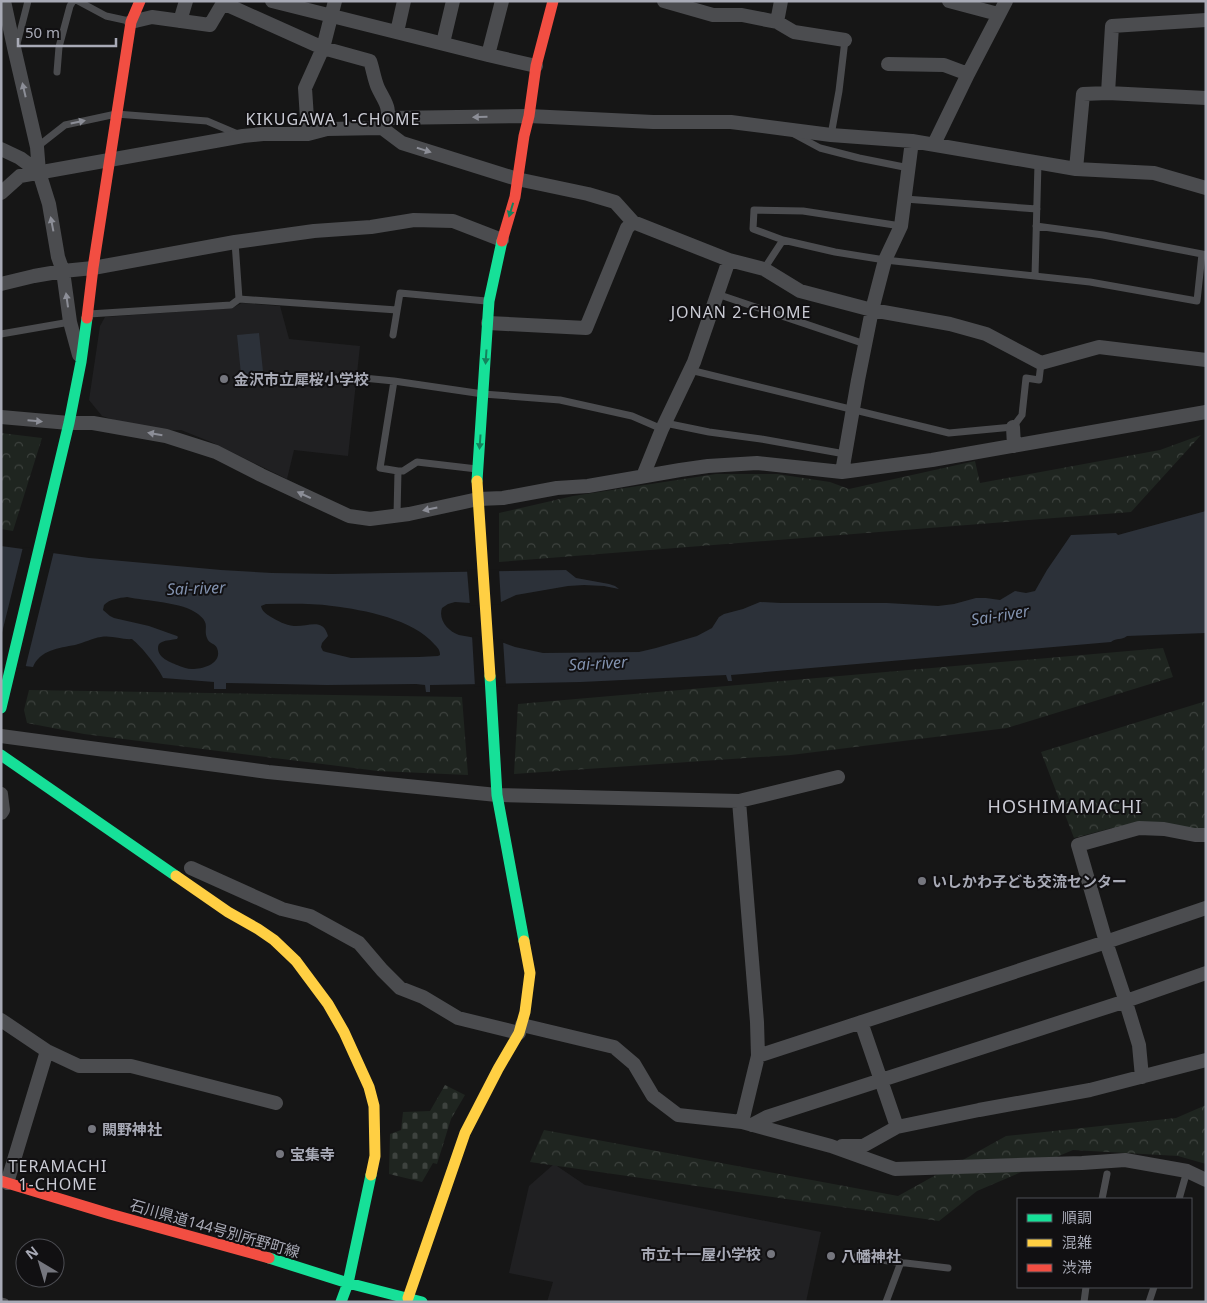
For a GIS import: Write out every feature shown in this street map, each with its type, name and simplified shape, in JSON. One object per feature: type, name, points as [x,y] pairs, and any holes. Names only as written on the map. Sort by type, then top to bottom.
[{"type":"street","points":[[4,1],[37,147],[39,172],[49,204],[58,257],[63,271],[70,322],[81,362]]},
{"type":"street","points":[[1,708],[69,423],[81,362],[86,314],[131,22],[140,1]]},
{"type":"street","points":[[180,21],[186,1]]},
{"type":"street","points":[[272,1],[536,66]]},
{"type":"street","points":[[308,134],[305,88],[323,48],[335,1]]},
{"type":"street","points":[[397,32],[404,1]]},
{"type":"street","points":[[443,43],[453,1]]},
{"type":"street","points":[[488,55],[502,1]]},
{"type":"street","points":[[408,1298],[465,1132],[521,1029],[530,973],[497,792],[477,483],[489,301],[502,240],[515,197],[536,66],[553,1]]},
{"type":"street","points":[[776,22],[782,1]]},
{"type":"street","points":[[949,1],[998,14]]},
{"type":"street","points":[[934,144],[1006,1]]},
{"type":"street","points":[[664,2],[712,15],[742,15],[776,22],[794,32],[845,40]]},
{"type":"street","points":[[131,22],[152,17],[210,25],[223,3],[323,48],[370,61],[378,86],[387,104],[385,123],[402,143],[517,179],[588,194],[615,202],[633,222],[729,260],[764,270],[800,291],[872,310],[950,324],[986,334],[1041,363],[1099,347],[1206,360]]},
{"type":"street","points":[[1108,93],[1112,26],[1206,20]]},
{"type":"street","points":[[888,64],[944,66],[968,74]]},
{"type":"street","points":[[1076,169],[1083,94],[1108,93],[1206,98]]},
{"type":"street","points":[[1,193],[20,176],[243,136],[308,134],[327,129],[385,123],[529,116],[653,122],[731,122],[912,141],[1076,169],[1154,173],[1206,188]]},
{"type":"street","points":[[842,472],[872,310],[885,260],[901,226],[912,141]]},
{"type":"street","points":[[1,149],[20,158],[39,172]]},
{"type":"street","points":[[1,284],[34,276],[93,268],[235,242],[314,231],[372,227],[414,220],[453,221],[502,240]]},
{"type":"street","points":[[488,323],[586,328],[627,228],[633,222]]},
{"type":"street","points":[[643,476],[663,426],[690,370],[729,260]]},
{"type":"street","points":[[1,418],[93,423],[166,436],[216,452],[261,476],[349,516],[370,518],[409,514],[557,488],[588,486],[699,467],[757,463],[842,472],[932,460],[1206,412]]},
{"type":"street","points":[[1013,427],[1014,446]]},
{"type":"street","points":[[1,736],[268,772],[497,792],[739,800],[838,777]]},
{"type":"street","points":[[1,755],[228,912],[274,940],[296,961],[328,1004],[358,1061],[369,1087],[374,1106],[375,1156],[348,1283],[341,1302]]},
{"type":"street","points":[[1,794],[3,810],[1,813]]},
{"type":"street","points":[[739,800],[757,1022],[758,1056],[747,1124]]},
{"type":"street","points":[[1142,1077],[1139,1045],[1106,942],[1078,845],[1139,828],[1164,829],[1206,835]]},
{"type":"street","points":[[191,868],[282,909],[310,916],[343,934],[359,943],[400,988],[424,996],[458,1018],[614,1047],[634,1064],[653,1096],[678,1114],[747,1124],[831,1146],[895,1168],[1082,1163],[1125,1160],[1187,1171],[1206,1180]]},
{"type":"street","points":[[758,1056],[1206,908]]},
{"type":"street","points":[[747,1124],[1126,1001],[1206,973]]},
{"type":"street","points":[[1,1020],[47,1051],[79,1066],[131,1066],[276,1103]]},
{"type":"street","points":[[861,1022],[896,1127]]},
{"type":"street","points":[[4,1182],[47,1051]]},
{"type":"street","points":[[831,1146],[863,1146],[896,1127],[1090,1090],[1206,1060]]},
{"type":"street","name":"石川県道144号別所野町線","points":[[4,1182],[348,1283],[422,1302]]},
{"type":"lane","points":[[15,52],[28,1]]},
{"type":"lane","points":[[57,72],[59,47],[73,1]]},
{"type":"lane","points":[[78,1],[106,16],[131,22]]},
{"type":"lane","points":[[831,134],[839,91],[845,40]]},
{"type":"lane","points":[[37,147],[65,125],[116,114],[208,120],[243,136]]},
{"type":"lane","points":[[785,129],[820,148],[909,168]]},
{"type":"lane","points":[[1034,276],[1038,163]]},
{"type":"lane","points":[[905,199],[1037,209]]},
{"type":"lane","points":[[901,226],[803,211],[754,210],[753,229],[783,240],[835,252],[885,260],[1090,282],[1197,301],[1204,255],[1103,235],[1036,226]]},
{"type":"lane","points":[[764,270],[783,240]]},
{"type":"lane","points":[[235,242],[239,299]]},
{"type":"lane","points":[[393,335],[400,293],[489,301]]},
{"type":"lane","points":[[717,294],[865,344]]},
{"type":"lane","points":[[86,314],[232,305],[239,299],[397,310]]},
{"type":"lane","points":[[1,334],[70,322]]},
{"type":"lane","points":[[690,370],[949,433],[1013,427],[1022,415],[1026,378],[1039,380],[1041,363]]},
{"type":"lane","points":[[353,377],[483,394],[560,400],[632,416],[663,426],[761,439],[845,454]]},
{"type":"lane","points":[[394,381],[380,468],[403,471],[417,462],[478,469]]},
{"type":"lane","points":[[396,515],[398,471]]},
{"type":"lane","points":[[1179,1198],[1187,1171]]},
{"type":"lane","points":[[1102,1198],[1107,1174]]},
{"type":"lane","points":[[855,1257],[948,1268]]},
{"type":"lane","points":[[886,1302],[901,1262]]},
{"type":"lane","points":[[1084,1302],[1086,1288]]},
{"type":"lane","points":[[1149,1302],[1154,1288]]},
{"type":"lane","points":[[1,1301],[6,1302]]},
{"type":"shaded area","name":"金沢市立犀桜小学校","points":[[242,303],[280,306],[289,339],[360,346],[348,456],[294,450],[287,479],[211,442],[181,430],[148,431],[102,416],[89,400],[100,326],[105,317],[232,308]]},
{"type":"shaded area","points":[[554,1164],[585,1185],[821,1232],[806,1302],[547,1302],[553,1282],[509,1273],[529,1186]]},
{"type":"green space","points":[[1,433],[42,438],[13,531],[1,529]]},
{"type":"green space","points":[[1201,435],[1131,512],[499,562],[499,513],[573,496],[716,474],[777,474],[830,482],[849,489],[975,461],[980,483],[1160,450]]},
{"type":"green space","points":[[1163,648],[1173,677],[1007,728],[791,755],[514,774],[518,704]]},
{"type":"green space","points":[[29,690],[462,697],[468,775],[378,771],[84,734],[27,723],[24,710]]},
{"type":"green space","points":[[1206,701],[1206,829],[1112,828],[1074,838],[1041,752]]},
{"type":"green space","points":[[445,1085],[465,1095],[451,1119],[437,1164],[433,1163],[422,1182],[389,1174],[390,1134],[401,1130],[403,1112],[430,1111]]},
{"type":"green space","points":[[1206,1105],[1206,1164],[1178,1156],[1073,1150],[977,1191],[939,1221],[530,1162],[544,1130],[898,1196],[1006,1136],[1176,1118]]},
{"type":"water","points":[[259,333],[264,381],[242,384],[237,335]]},
{"type":"water","name":"Sai-river","points":[[1206,511],[1206,633],[1127,636],[1111,642],[731,675],[732,681],[728,681],[726,675],[581,682],[430,685],[430,692],[426,692],[425,685],[416,684],[226,683],[226,689],[214,689],[214,682],[163,678],[149,657],[132,639],[109,637],[98,638],[45,653],[36,661],[33,667],[1,663],[1,546],[89,558],[272,573],[332,574],[566,570],[576,578],[609,584],[619,589],[604,586],[568,586],[516,595],[501,602],[455,602],[442,608],[441,617],[443,621],[451,631],[459,635],[504,643],[543,653],[639,652],[697,636],[712,628],[719,617],[724,614],[760,602],[887,603],[938,606],[976,598],[1000,600],[1015,591],[1026,593],[1035,591],[1071,535],[1116,533],[1118,535]],"holes":[[[127,597],[174,604],[198,614],[206,623],[208,640],[217,648],[218,653],[215,661],[202,668],[192,669],[165,659],[160,654],[159,644],[177,639],[177,636],[149,626],[114,618],[103,610],[104,605],[109,601]],[[266,604],[324,605],[359,610],[388,617],[414,628],[426,636],[438,648],[440,655],[351,658],[326,652],[321,647],[328,636],[323,627],[314,624],[299,626],[285,624],[264,612],[261,606]]]},
{"type":"pier","points":[[23,547],[54,551],[25,669],[1,666],[1,637]]},
{"type":"pier","points":[[499,569],[501,604],[470,606],[467,570]]},
{"type":"pier","points":[[472,635],[503,640],[506,686],[475,687]]},
{"type":"traffic: fast","points":[[477,481],[489,301],[502,241]]},
{"type":"traffic: fast","points":[[1,708],[69,423],[81,362],[87,318]]},
{"type":"traffic: fast","points":[[490,676],[497,795],[524,941]]},
{"type":"traffic: fast","points":[[1,755],[176,876]]},
{"type":"traffic: fast","points":[[341,1302],[348,1283],[371,1175]]},
{"type":"traffic: fast","points":[[269,1258],[348,1283],[422,1302]]},
{"type":"traffic: slow","points":[[477,481],[490,676]]},
{"type":"traffic: slow","points":[[176,876],[228,912],[274,940],[296,961],[328,1004],[344,1032],[369,1087],[374,1106],[375,1156],[371,1175]]},
{"type":"traffic: slow","points":[[408,1298],[465,1133],[519,1033],[525,1012],[530,973],[524,941]]},
{"type":"traffic: jam","points":[[87,318],[131,22],[140,1]]},
{"type":"traffic: jam","points":[[502,241],[515,197],[536,66],[553,1]]},
{"type":"traffic: jam","points":[[1,1181],[110,1214],[269,1258]]},
{"type":"place","name":"金沢市立犀桜小学校","points":[[224,379]]},
{"type":"place","name":"いしかわ子ども交流センター","points":[[922,881]]},
{"type":"place","name":"闕野神社","points":[[92,1129]]},
{"type":"place","name":"宝集寺","points":[[280,1154]]},
{"type":"place","name":"市立十一屋小学校","points":[[771,1254]]},
{"type":"place","name":"八幡神社","points":[[831,1256]]},
{"type":"district","name":"KIKUGAWA 1-CHOME","points":[[333,119]]},
{"type":"district","name":"JONAN 2-CHOME","points":[[741,312]]},
{"type":"district","name":"HOSHIMAMACHI","points":[[1065,806]]},
{"type":"district","name":"TERAMACHI 1-CHOME","points":[[58,1175]]}]
